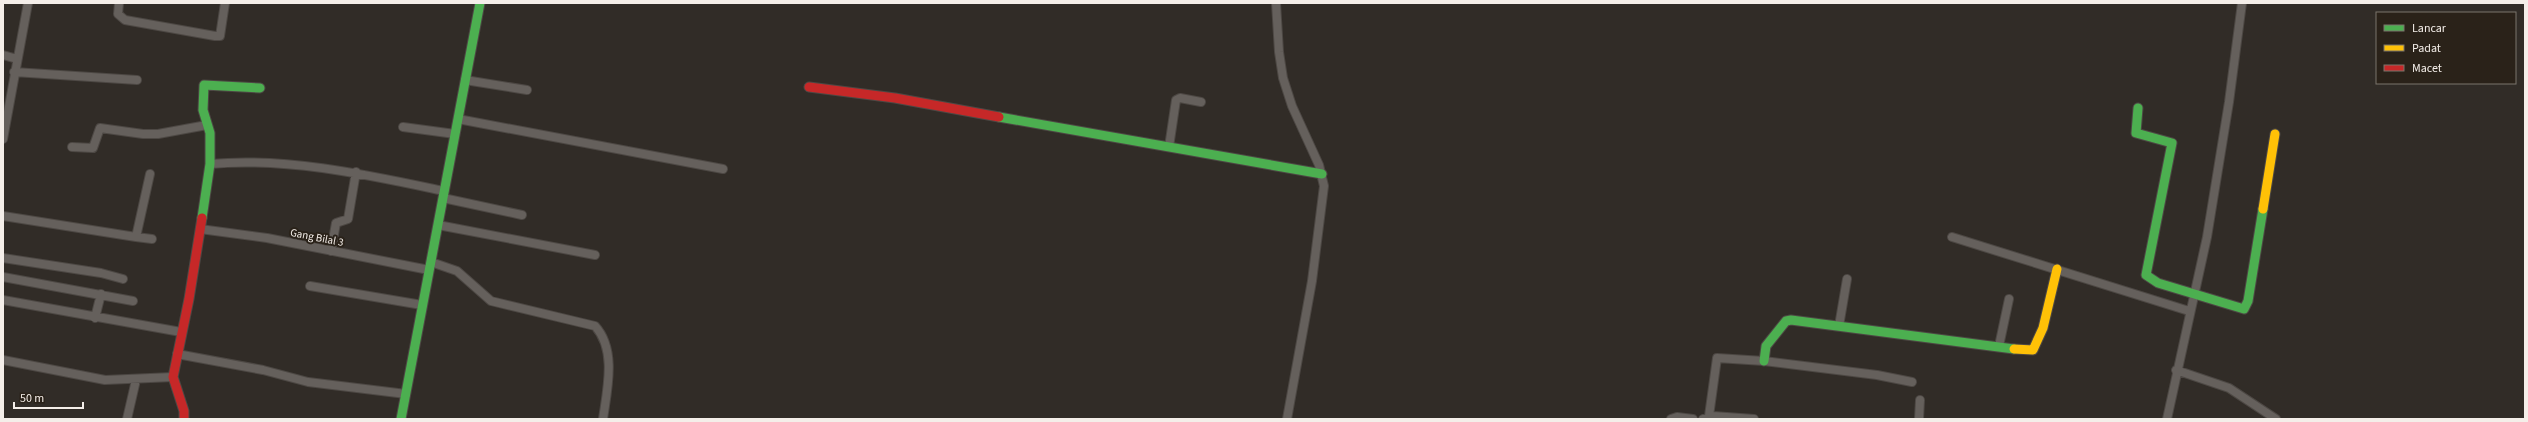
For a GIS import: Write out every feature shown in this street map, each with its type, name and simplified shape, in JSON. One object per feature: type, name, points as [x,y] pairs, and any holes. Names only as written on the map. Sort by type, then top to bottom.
[{"type":"street","points":[[3,139],[7,98],[14,72],[28,3]]},
{"type":"street","points":[[119,3],[118,14],[125,20],[215,36],[220,36],[225,3]]},
{"type":"street","points":[[401,419],[480,3]]},
{"type":"street","points":[[1276,3],[1279,52],[1285,84],[1322,174],[1324,186],[1312,281],[1287,419]]},
{"type":"street","points":[[2167,419],[2176,370],[2206,237],[2229,102],[2242,3]]},
{"type":"street","points":[[3,55],[17,58]]},
{"type":"street","points":[[14,72],[137,80]]},
{"type":"street","points":[[465,80],[527,90]]},
{"type":"street","points":[[184,419],[184,411],[173,377],[200,229],[210,164],[208,128],[203,110],[204,85],[260,88]]},
{"type":"street","points":[[809,87],[895,98],[1322,174]]},
{"type":"street","points":[[1168,147],[1176,100],[1180,98],[1201,102]]},
{"type":"street","points":[[2138,108],[2136,133],[2172,143],[2146,276],[2158,283],[2193,295],[2207,296],[2238,309],[2244,309],[2247,304],[2275,134]]},
{"type":"street","points":[[458,119],[723,169]]},
{"type":"street","points":[[404,127],[455,134]]},
{"type":"street","points":[[72,147],[93,148],[100,128],[143,134],[158,134],[208,128]]},
{"type":"street","points":[[210,164],[258,163],[356,172],[444,194],[522,216]]},
{"type":"street","points":[[330,251],[336,223],[348,219],[356,172]]},
{"type":"street","points":[[136,237],[150,174]]},
{"type":"street","points":[[3,216],[152,239]]},
{"type":"street","points":[[438,225],[595,255]]},
{"type":"street","name":"Gang Bilal 3","points":[[200,229],[267,238],[330,251],[456,270],[491,301],[595,326],[602,333],[607,351],[608,383],[603,419]]},
{"type":"street","points":[[1952,237],[2189,311]]},
{"type":"street","points":[[3,258],[101,273],[123,279]]},
{"type":"street","points":[[1764,361],[1766,346],[1788,320],[1821,322],[1839,326],[2023,350],[2036,348],[2057,269]]},
{"type":"street","points":[[3,277],[133,301]]},
{"type":"street","points":[[1839,326],[1847,279]]},
{"type":"street","points":[[310,286],[422,305]]},
{"type":"street","points":[[95,318],[101,294]]},
{"type":"street","points":[[1999,346],[2009,299]]},
{"type":"street","points":[[3,300],[95,318],[181,332]]},
{"type":"street","points":[[177,354],[263,370],[308,382],[406,394]]},
{"type":"street","points":[[1754,419],[1706,418],[1717,358],[1764,361],[1877,375],[1912,382]]},
{"type":"street","points":[[3,360],[82,377],[105,380],[136,380],[173,377]]},
{"type":"street","points":[[2176,370],[2229,388],[2276,419]]},
{"type":"street","points":[[127,419],[136,380]]},
{"type":"street","points":[[1919,419],[1920,400]]},
{"type":"street","points":[[1671,419],[1677,417],[1693,419]]},
{"type":"traffic: fast","points":[[401,419],[480,3]]},
{"type":"traffic: fast","points":[[202,218],[210,164],[210,133],[203,110],[204,85],[260,88]]},
{"type":"traffic: fast","points":[[2138,108],[2136,133],[2172,143],[2146,275],[2158,283],[2244,309],[2248,301],[2263,209]]},
{"type":"traffic: fast","points":[[999,117],[1322,174]]},
{"type":"traffic: fast","points":[[1764,361],[1766,346],[1786,321],[1791,320],[2014,349]]},
{"type":"traffic: slow","points":[[2263,209],[2275,134]]},
{"type":"traffic: slow","points":[[2014,349],[2033,350],[2043,328],[2057,269]]},
{"type":"traffic: jam","points":[[809,87],[895,98],[999,117]]},
{"type":"traffic: jam","points":[[184,419],[184,411],[173,377],[189,299],[202,218]]}]
